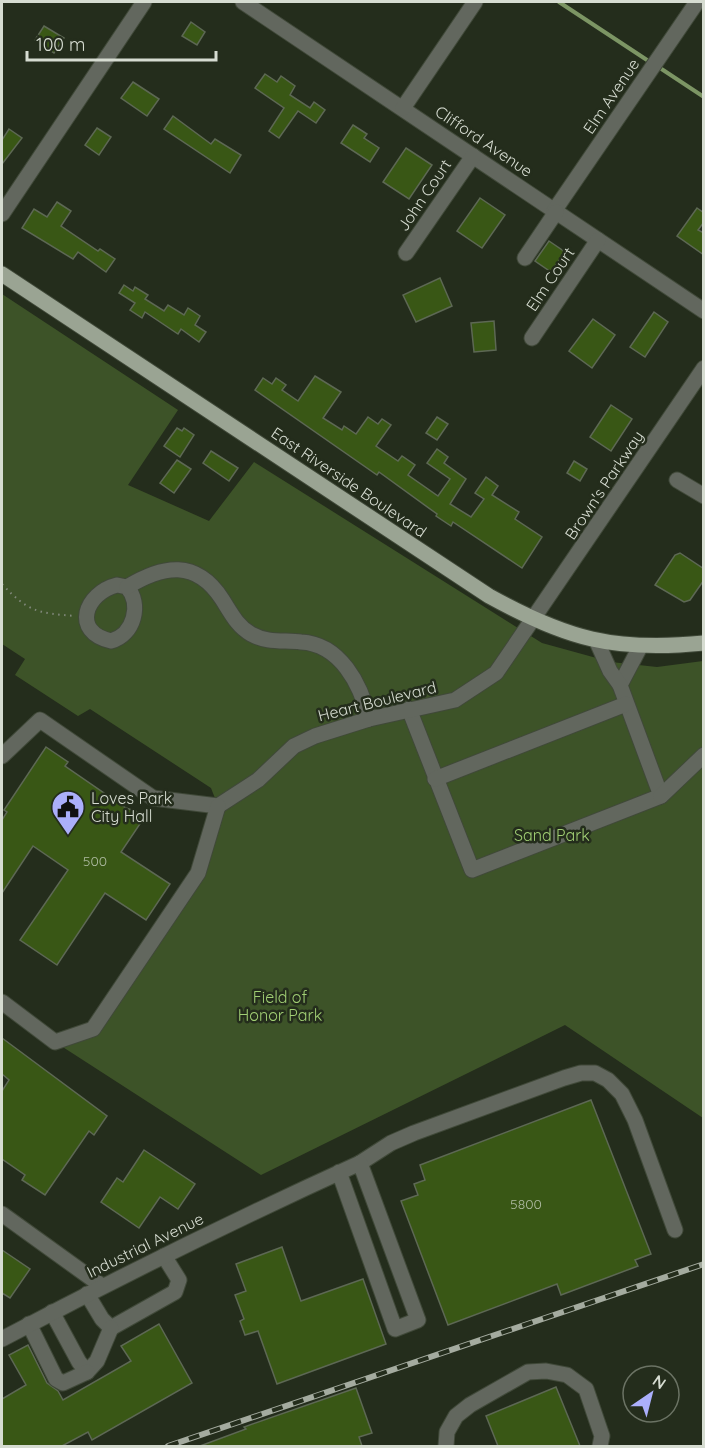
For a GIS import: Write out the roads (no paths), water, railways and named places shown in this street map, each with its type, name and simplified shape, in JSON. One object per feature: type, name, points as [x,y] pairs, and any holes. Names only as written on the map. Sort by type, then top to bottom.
[{"type":"main road","name":"East Riverside Boulevard","points":[[2,273],[489,596],[533,621],[597,642],[640,647],[704,643]]},
{"type":"street","points":[[2,214],[144,2]]},
{"type":"street","points":[[403,108],[475,2]]},
{"type":"street","name":"Elm Avenue","points":[[525,258],[697,2]]},
{"type":"street","name":"Clifford Avenue","points":[[248,3],[704,311]]},
{"type":"street","name":"John Court","points":[[406,253],[472,156]]},
{"type":"street","name":"Elm Court","points":[[532,338],[598,240]]},
{"type":"street","name":"Brown's Parkway","points":[[533,621],[704,368]]},
{"type":"street","points":[[677,480],[704,496]]},
{"type":"street","points":[[127,586],[134,594],[134,615],[125,634],[111,641],[95,635],[86,617],[91,602],[103,591],[117,585],[127,586],[145,576],[175,568],[202,578],[213,586],[239,626],[250,634],[263,640],[314,644],[336,656],[357,684],[369,719]]},
{"type":"street","name":"Heart Boulevard","points":[[218,806],[258,780],[294,746],[315,736],[369,719],[455,700],[496,673],[533,621]]},
{"type":"street","points":[[597,642],[610,671],[620,685],[661,796]]},
{"type":"street","points":[[620,685],[640,647]]},
{"type":"street","points":[[435,779],[626,704]]},
{"type":"street","points":[[409,710],[472,870],[661,796],[704,755]]},
{"type":"street","points":[[2,756],[40,720],[153,798],[218,806],[198,873],[93,1029],[55,1042],[2,1002]]},
{"type":"street","name":"Industrial Avenue","points":[[2,1338],[102,1286],[360,1163],[391,1143],[581,1073],[595,1073],[608,1080],[622,1094],[635,1120],[675,1230]]},
{"type":"street","points":[[339,1172],[395,1329],[418,1320],[360,1163]]},
{"type":"street","points":[[2,1214],[102,1286]]},
{"type":"street","points":[[29,1324],[56,1379],[63,1383],[87,1372],[97,1361],[111,1328],[175,1292],[179,1280],[164,1256]]},
{"type":"street","points":[[87,1294],[102,1319],[111,1328]]},
{"type":"street","points":[[52,1312],[79,1362],[87,1372]]},
{"type":"street","points":[[446,1446],[447,1432],[456,1416],[470,1405],[528,1372],[546,1371],[567,1375],[586,1389],[602,1436],[600,1446]]},
{"type":"waterway","points":[[559,2],[650,62]]},
{"type":"waterway","points":[[657,66],[704,97]]},
{"type":"railway","points":[[168,1446],[704,1264]]},
{"type":"place","name":"Loves Park City Hall","points":[[68,836]]},
{"type":"park label","name":"Sand Park","points":[[552,835]]},
{"type":"park label","name":"Field of Honor Park","points":[[280,1006]]}]
